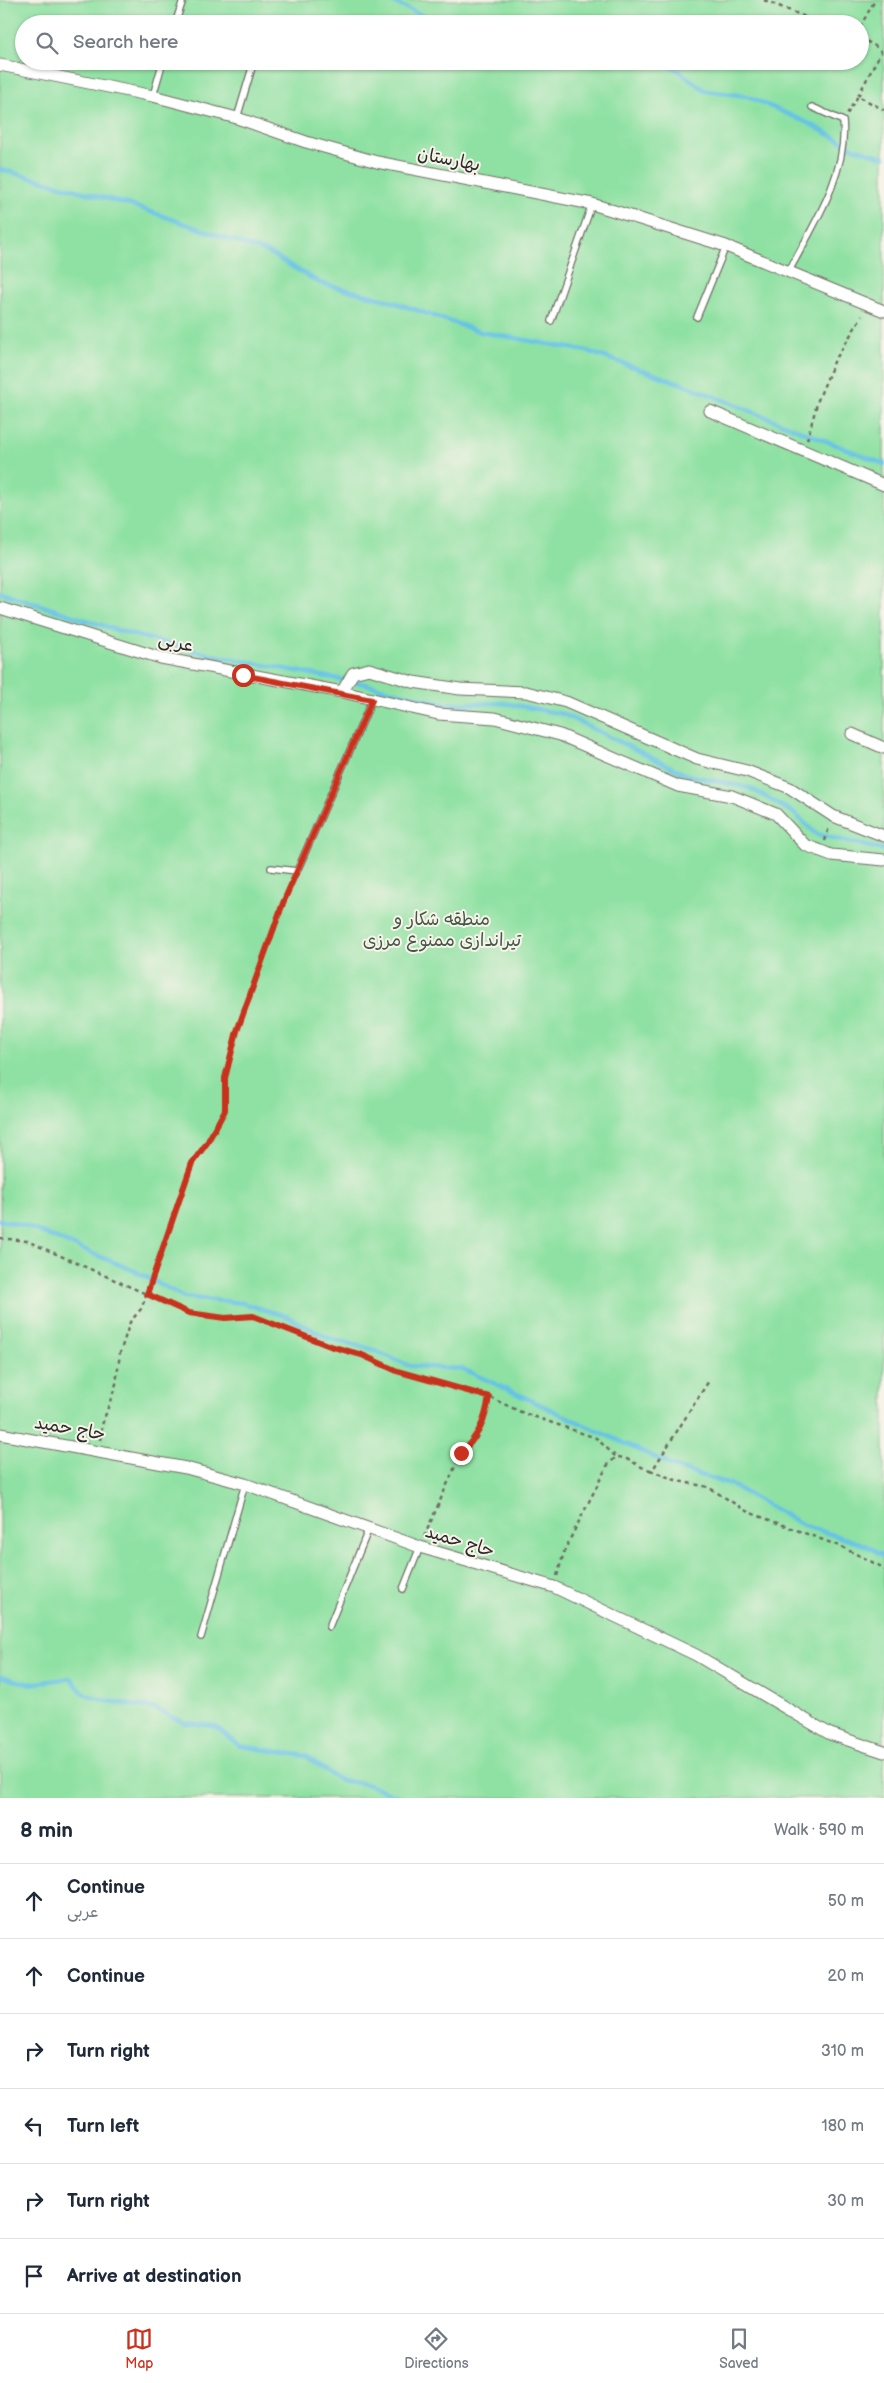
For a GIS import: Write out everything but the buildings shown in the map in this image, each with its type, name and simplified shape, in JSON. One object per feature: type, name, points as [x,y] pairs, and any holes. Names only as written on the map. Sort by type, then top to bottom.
[{"type":"street","name":"بهارستان","points":[[0,65],[15,68]]},
{"type":"street","name":"بهارستان","points":[[25,70],[153,96],[238,118],[306,142],[377,162],[592,204],[726,246],[789,270],[884,311]]},
{"type":"street","points":[[710,411],[884,485]]},
{"type":"street","name":"عربی","points":[[0,608],[161,658],[343,689],[372,700],[438,714],[495,718],[560,735],[678,786],[732,796],[776,814],[805,845],[830,855],[884,860]]},
{"type":"street","points":[[343,689],[353,673],[369,670],[413,682],[460,688],[526,692],[566,702],[697,759],[747,771],[790,788],[833,816],[884,836]]},
{"type":"street","points":[[852,734],[884,748]]},
{"type":"street","name":"حاج حمید","points":[[0,1434],[186,1468],[245,1484],[420,1547],[554,1587],[696,1655],[830,1734],[884,1752]]},
{"type":"lane","points":[[178,15],[183,0]]},
{"type":"lane","points":[[153,96],[160,70]]},
{"type":"lane","points":[[238,118],[251,70]]},
{"type":"lane","points":[[789,270],[834,180],[845,138],[844,121],[812,107]]},
{"type":"lane","points":[[551,321],[592,204]]},
{"type":"lane","points":[[697,317],[726,246]]},
{"type":"lane","points":[[270,868],[297,871],[372,700]]},
{"type":"lane","points":[[201,1637],[245,1484]]},
{"type":"lane","points":[[329,1627],[368,1528]]},
{"type":"lane","points":[[403,1589],[420,1547]]},
{"type":"path","points":[[764,0],[801,15]]},
{"type":"path","points":[[866,15],[874,0]]},
{"type":"path","points":[[844,121],[881,52],[878,46],[869,43]]},
{"type":"path","points":[[858,96],[884,110]]},
{"type":"path","points":[[806,442],[818,400],[834,362],[868,305]]},
{"type":"path","points":[[823,845],[829,827]]},
{"type":"path","points":[[99,1451],[102,1425],[116,1384],[122,1345],[130,1322],[141,1309],[151,1285],[192,1163],[207,1143],[225,1110],[225,1078],[237,1031],[297,871]]},
{"type":"path","points":[[0,1238],[27,1241],[189,1313],[225,1318],[253,1316],[330,1346],[362,1355],[397,1371],[489,1397],[521,1412],[596,1438],[616,1457],[626,1457],[644,1469],[678,1481],[708,1487],[748,1512],[842,1547],[880,1566],[884,1570]]},
{"type":"path","points":[[650,1470],[655,1466],[710,1379]]},
{"type":"path","points":[[420,1547],[461,1453],[476,1439],[486,1415],[489,1397]]},
{"type":"path","points":[[554,1587],[565,1549],[607,1466],[616,1457]]},
{"type":"green space","name":"منطقه شکار و تیراندازی ممنوع مرزی","points":[[0,0],[884,0],[884,1798],[0,1798]]},
{"type":"waterway","points":[[388,0],[422,15]]},
{"type":"waterway","points":[[677,70],[706,91],[747,96],[810,124],[854,148],[884,157]]},
{"type":"waterway","points":[[0,169],[134,206],[269,253],[320,283],[387,300],[481,332],[587,351],[683,384],[884,464]]},
{"type":"waterway","points":[[0,592],[123,632],[212,655],[365,684],[443,704],[504,703],[563,714],[687,775],[750,788],[794,813],[816,834],[884,850]]},
{"type":"waterway","points":[[0,1220],[23,1225],[135,1271],[184,1297],[242,1303],[286,1316],[328,1338],[371,1349],[410,1366],[463,1369],[680,1469],[730,1484],[805,1526],[865,1545],[884,1556]]},
{"type":"waterway","points":[[0,1676],[29,1684],[71,1678],[83,1693],[102,1700],[153,1708],[185,1723],[215,1726],[240,1746],[306,1756],[339,1780],[366,1784],[404,1798]]},
{"type":"route","points":[[243,675],[342,692],[372,700],[283,903],[265,950],[254,988],[237,1031],[225,1078],[225,1110],[207,1143],[192,1163],[147,1294],[189,1313],[225,1318],[253,1316],[330,1346],[362,1355],[397,1371],[489,1397],[486,1415],[476,1439],[461,1453]]}]
